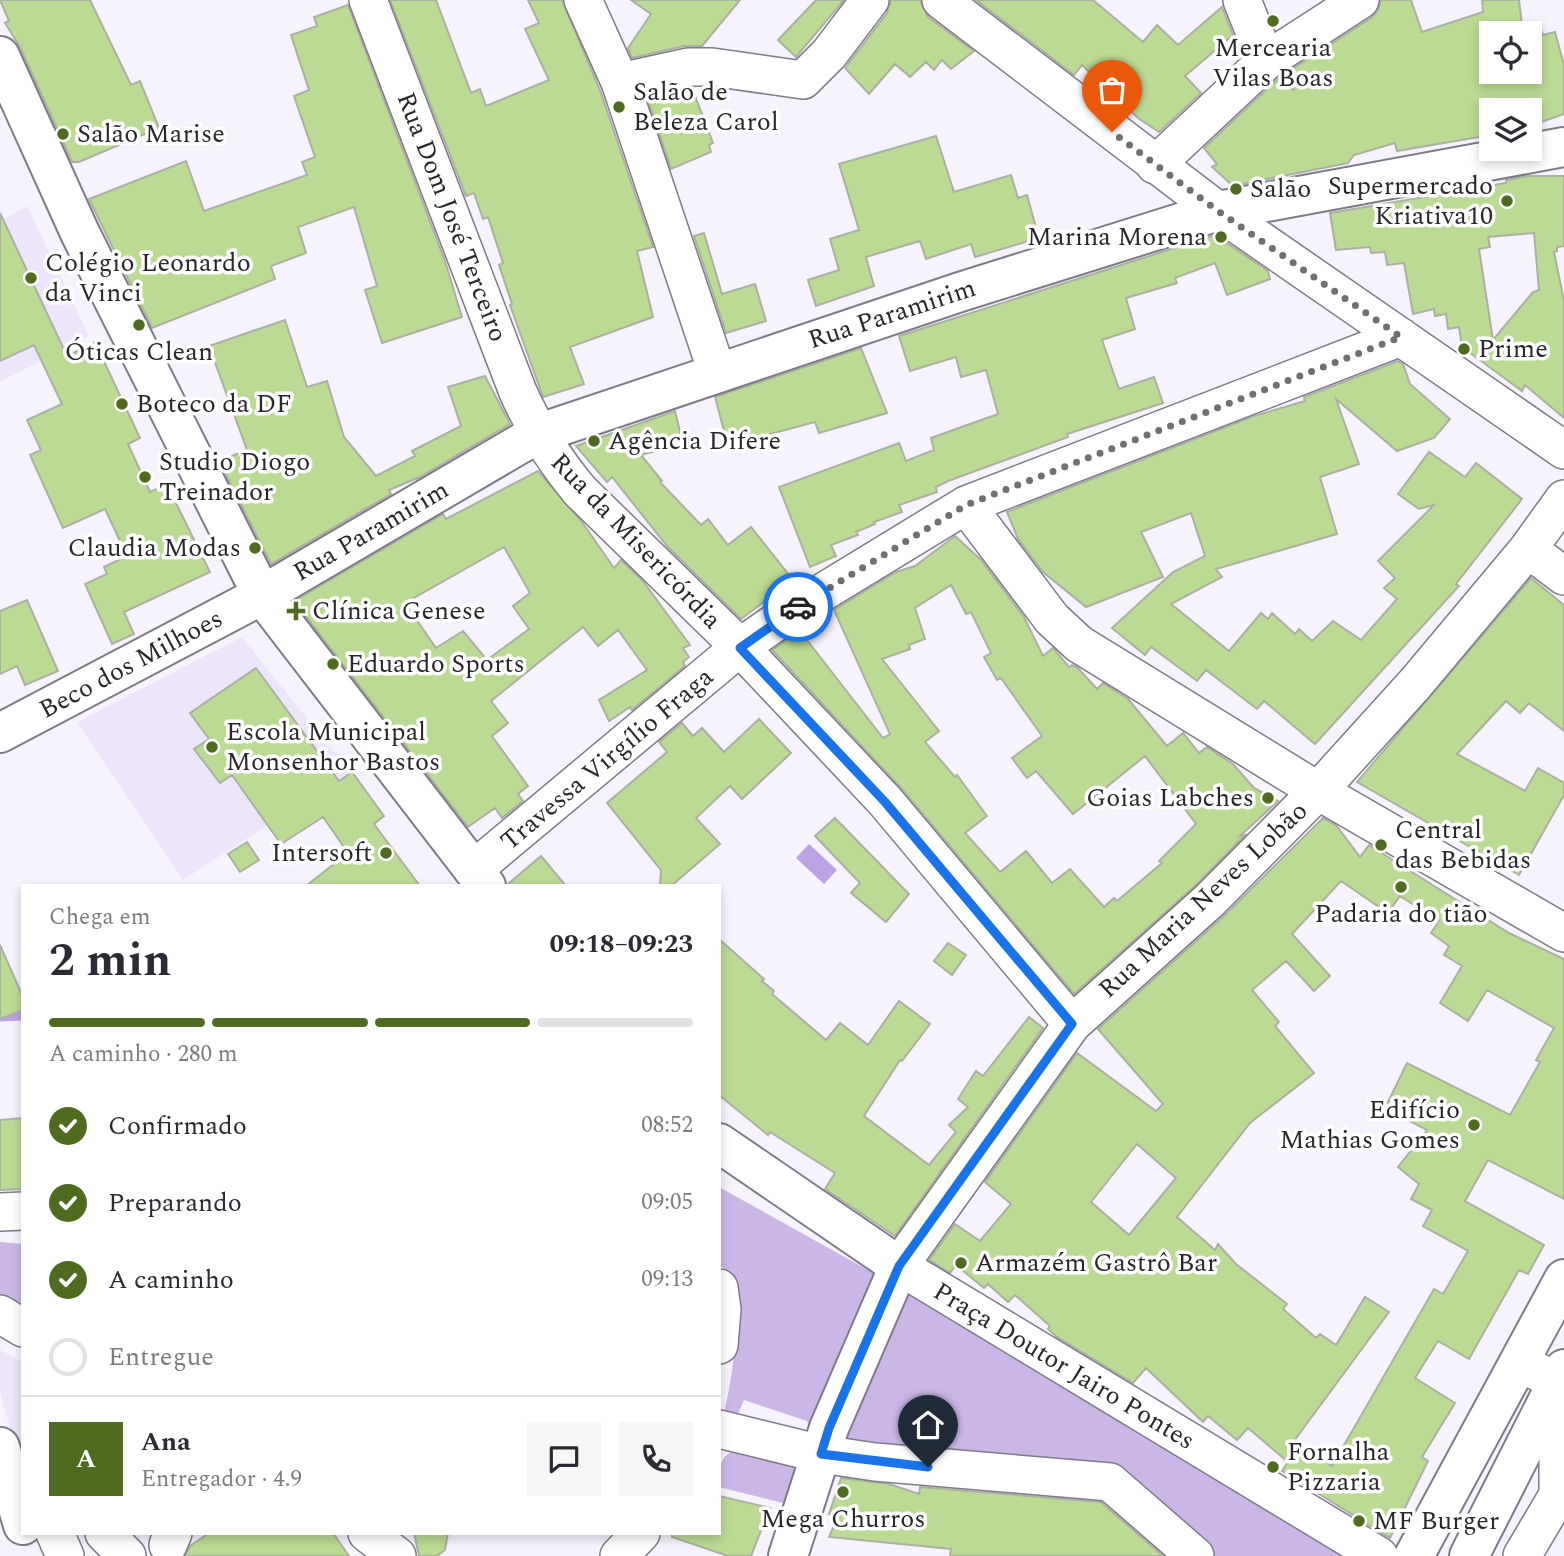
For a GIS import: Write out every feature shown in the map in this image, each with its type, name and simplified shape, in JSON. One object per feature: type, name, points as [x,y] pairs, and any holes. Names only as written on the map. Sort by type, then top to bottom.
[{"type":"main road","points":[[0,57],[80,233],[262,595],[479,878]]},
{"type":"main road","name":"Rua Paramirim","points":[[262,595],[537,434],[717,372],[1218,211],[1564,147]]},
{"type":"main road","name":"Beco dos Milhoes","points":[[0,733],[262,595]]},
{"type":"main road","name":"Praça Doutor Jairo Pontes","points":[[721,1144],[899,1266]]},
{"type":"main road","points":[[789,1556],[829,1428],[899,1266]]},
{"type":"main road","points":[[1414,1556],[1564,1279]]},
{"type":"main road","points":[[1469,1556],[1561,1375]]},
{"type":"main road","points":[[0,1446],[21,1518]]},
{"type":"main road","points":[[26,1535],[32,1556]]},
{"type":"street","name":"Rua Dom José Terceiro","points":[[368,0],[537,434]]},
{"type":"street","points":[[583,0],[620,82],[717,372]]},
{"type":"street","points":[[620,82],[688,67],[712,67],[803,80],[829,54],[870,0]]},
{"type":"street","points":[[940,0],[1218,211],[1564,450]]},
{"type":"street","points":[[1242,0],[1266,61]]},
{"type":"street","points":[[1155,165],[1266,61],[1360,0]]},
{"type":"street","name":"Travessa Virgílio Fraga","points":[[479,878],[740,648],[792,611],[966,505],[1401,337]]},
{"type":"street","name":"Rua da Misericórdia","points":[[537,434],[580,491],[740,648],[885,802],[1072,1024]]},
{"type":"street","name":"Rua Maria Neves Lobão","points":[[899,1266],[1072,1024],[1210,900],[1318,791],[1415,684],[1528,549],[1564,499]]},
{"type":"street","points":[[966,505],[1052,619],[1079,644],[1318,791],[1564,933]]},
{"type":"street","points":[[1528,549],[1564,576]]},
{"type":"street","points":[[0,1212],[21,1211]]},
{"type":"street","name":"Praça Doutor Jairo Pontes","points":[[899,1266],[1379,1556]]},
{"type":"street","points":[[721,1302],[721,1321]]},
{"type":"street","points":[[0,1314],[21,1327]]},
{"type":"street","points":[[1520,1363],[1561,1375],[1561,1502],[1522,1556]]},
{"type":"street","points":[[721,1429],[821,1454],[875,1462],[1110,1482],[1195,1556]]},
{"type":"street","points":[[0,1446],[21,1451]]},
{"type":"street","points":[[56,1535],[65,1556]]},
{"type":"street","points":[[370,1535],[397,1556]]},
{"type":"shaded area","name":"Colégio Leonardo da Vinci","points":[[27,206],[89,336],[0,382],[0,221]]},
{"type":"shaded area","name":"Escola Municipal Monsenhor Bastos","points":[[242,637],[350,772],[183,880],[77,722]]},
{"type":"shaded area","points":[[809,844],[837,870],[824,884],[796,858]]},
{"type":"shaded area","points":[[721,1188],[1028,1359],[1359,1556],[1212,1556],[1112,1473],[852,1451],[810,1429],[807,1421],[744,1400],[737,1416],[724,1414],[731,1379],[736,1326],[731,1274],[721,1266]]},
{"type":"shaded area","points":[[0,1242],[21,1244],[21,1302],[13,1310],[0,1311]]},
{"type":"shaded area","points":[[0,1350],[21,1361],[21,1470],[0,1391]]},
{"type":"shaded area","points":[[736,1450],[805,1466],[791,1505],[721,1488],[721,1467],[730,1453]]},
{"type":"building","points":[[0,0],[90,0],[131,85],[140,81],[159,128],[79,162],[72,162],[20,47],[5,23],[9,21]]},
{"type":"building","points":[[390,0],[436,0],[471,93],[480,89],[486,106],[549,80],[525,29],[539,23],[528,0],[562,0],[600,90],[653,247],[637,251],[653,317],[570,347],[584,384],[543,397],[510,305],[512,304],[499,265],[503,263],[488,217],[483,219],[474,193],[466,196]]},
{"type":"building","points":[[631,0],[740,0],[702,46],[684,46],[632,58],[628,48],[651,14]]},
{"type":"building","points":[[816,0],[844,0],[796,57],[778,40]]},
{"type":"building","points":[[891,0],[920,0],[928,17],[974,51],[951,69],[942,60],[934,70],[926,62],[910,77],[895,64],[869,94],[845,68],[887,13]]},
{"type":"building","points":[[976,0],[1093,0],[1143,42],[1157,25],[1178,45],[1222,7],[1233,35],[1185,76],[1201,93],[1159,132],[1138,118],[1082,65],[1074,75]]},
{"type":"building","points":[[1381,0],[1411,0],[1422,32],[1483,12],[1482,0],[1519,0],[1522,21],[1479,21],[1479,84],[1542,84],[1542,32],[1543,35],[1555,32],[1564,65],[1564,114],[1542,122],[1542,98],[1479,98],[1479,137],[1397,151],[1395,143],[1354,155],[1348,163],[1233,186],[1212,167],[1217,164],[1204,148],[1281,76],[1294,91],[1286,73],[1371,18],[1378,10]]},
{"type":"building","points":[[348,5],[445,261],[462,317],[382,343],[365,290],[377,286],[354,207],[298,227],[306,253],[271,266],[275,279],[152,328],[89,199],[186,161],[204,211],[307,175],[302,162],[315,157],[294,96],[309,90],[291,35],[317,26],[314,17]]},
{"type":"building","points":[[692,88],[713,143],[709,145],[711,152],[671,169],[647,97]]},
{"type":"building","points":[[936,136],[954,192],[1011,175],[1018,198],[1027,195],[1039,238],[975,257],[971,244],[926,259],[920,241],[866,257],[874,286],[816,306],[808,280],[839,270],[830,239],[859,230],[839,164]]},
{"type":"building","points":[[1528,176],[1564,176],[1564,246],[1557,247],[1554,252],[1564,301],[1564,418],[1525,385],[1522,391],[1462,347],[1459,327],[1448,329],[1446,314],[1435,316],[1434,309],[1413,314],[1404,263],[1387,265],[1385,252],[1371,253],[1370,247],[1336,250],[1330,213],[1506,183],[1506,180]],"holes":[[[1534,233],[1539,290],[1533,292],[1493,340],[1479,249],[1490,247],[1488,237]]]},
{"type":"building","points":[[0,213],[67,356],[95,342],[140,438],[128,444],[150,492],[163,486],[169,501],[174,499],[210,572],[124,612],[134,634],[112,644],[85,584],[107,574],[104,567],[127,556],[105,509],[63,528],[30,455],[41,450],[27,420],[62,404],[34,345],[0,361]]},
{"type":"building","points":[[704,233],[722,294],[755,284],[766,321],[726,333],[694,236]]},
{"type":"building","points":[[1215,235],[1268,271],[1270,279],[1227,295],[1215,263],[1175,278],[1177,283],[1126,298],[1135,329],[1102,340],[1119,389],[1154,377],[1163,403],[1067,434],[1068,437],[948,481],[936,487],[937,492],[899,505],[902,512],[874,522],[875,524],[856,532],[858,535],[831,545],[836,556],[810,567],[779,487],[899,443],[906,461],[934,450],[931,438],[998,414],[986,370],[961,377],[956,357],[910,371],[899,336]]},
{"type":"building","points":[[285,320],[307,387],[327,381],[344,437],[376,476],[415,456],[412,451],[461,426],[448,387],[485,376],[510,424],[420,477],[389,490],[391,494],[271,564],[219,461],[247,450],[209,346]]},
{"type":"building","points":[[861,348],[887,413],[819,433],[815,422],[752,439],[753,443],[729,450],[715,397]]},
{"type":"building","points":[[1398,361],[1403,364],[1410,384],[1450,419],[1434,438],[1397,451],[1336,399],[1359,464],[1320,477],[1337,534],[1216,569],[1222,577],[1171,604],[1229,651],[1261,613],[1268,619],[1272,613],[1295,634],[1299,629],[1312,641],[1333,621],[1361,640],[1397,599],[1384,588],[1395,578],[1378,561],[1434,505],[1419,509],[1398,494],[1429,452],[1465,477],[1476,463],[1522,499],[1456,584],[1459,586],[1315,744],[1264,701],[1257,709],[1206,670],[1197,681],[1151,647],[1145,655],[1112,628],[1173,572],[1205,556],[1191,513],[1141,532],[1163,577],[1086,607],[1043,572],[1018,539],[1007,512],[1254,416],[1305,401],[1304,397]]},
{"type":"building","points":[[675,411],[683,444],[641,455],[662,481],[660,482],[701,525],[708,519],[728,545],[751,527],[793,580],[741,619],[667,546],[612,477],[607,482],[576,446]]},
{"type":"building","points":[[538,471],[582,522],[614,568],[621,560],[642,580],[690,645],[683,648],[689,657],[683,662],[685,666],[632,710],[630,707],[609,721],[599,700],[647,670],[618,630],[598,646],[583,627],[491,701],[508,723],[492,736],[528,786],[518,794],[523,801],[502,818],[495,808],[468,827],[294,601],[443,514],[446,519]],"holes":[[[504,547],[530,593],[513,606],[529,629],[487,660],[463,631],[436,648],[405,603]]]},
{"type":"building","points":[[955,536],[981,560],[1024,617],[1043,656],[1053,648],[1069,667],[1077,667],[1097,689],[1103,683],[1128,699],[1167,746],[1183,733],[1199,753],[1207,747],[1233,764],[1254,788],[1278,801],[1240,836],[1245,835],[1196,885],[1074,994],[901,788],[772,650],[800,631],[883,738],[890,734],[834,610],[896,572],[915,566]],"holes":[[[951,585],[966,614],[971,612],[991,653],[984,657],[997,680],[1001,678],[1042,736],[1012,758],[1027,778],[1036,771],[1073,814],[1145,756],[1196,824],[1159,861],[1162,863],[1117,901],[1114,898],[1104,907],[1070,869],[1052,883],[1026,851],[1000,872],[965,833],[987,816],[957,775],[955,777],[925,742],[939,731],[882,659],[910,649],[909,645],[925,639],[915,608]]]},
{"type":"building","points":[[1531,578],[1564,605],[1564,731],[1529,703],[1520,713],[1506,701],[1457,754],[1525,791],[1538,768],[1564,783],[1564,795],[1519,875],[1357,782]]},
{"type":"building","points":[[27,600],[58,671],[25,685],[17,666],[0,674],[0,611]]},
{"type":"building","points":[[256,668],[339,781],[352,772],[384,816],[374,824],[419,884],[309,884],[348,853],[323,817],[281,844],[232,775],[220,783],[194,749],[209,739],[190,713]]},
{"type":"building","points":[[759,719],[791,753],[742,799],[730,786],[696,818],[720,844],[673,884],[660,884],[661,870],[607,803],[667,752],[659,742],[682,723],[693,736],[702,728],[724,752]]},
{"type":"building","points":[[835,818],[909,894],[886,922],[851,893],[860,883],[815,836]]},
{"type":"building","points":[[1323,818],[1336,825],[1360,857],[1369,845],[1509,933],[1564,959],[1564,1199],[1488,1160],[1465,1201],[1544,1245],[1528,1274],[1519,1270],[1469,1359],[1438,1341],[1415,1378],[1455,1403],[1422,1457],[1428,1461],[1390,1538],[1282,1471],[1288,1462],[1248,1428],[1237,1440],[1208,1416],[1203,1422],[1146,1368],[1133,1383],[1057,1337],[1048,1329],[1050,1326],[1015,1295],[1008,1302],[988,1284],[984,1288],[956,1265],[950,1273],[929,1260],[955,1224],[980,1241],[1011,1204],[985,1182],[1077,1053],[1156,1111],[1163,1104],[1098,1029],[1224,916]],"holes":[[[1341,881],[1388,913],[1400,896],[1439,921],[1431,933],[1449,946],[1444,955],[1462,966],[1440,1003],[1468,1021],[1487,990],[1554,1028],[1536,1060],[1540,1062],[1510,1115],[1407,1063],[1385,1108],[1427,1130],[1398,1167],[1419,1184],[1411,1199],[1432,1210],[1423,1226],[1468,1251],[1443,1294],[1434,1289],[1332,1466],[1294,1441],[1389,1312],[1365,1297],[1336,1345],[1320,1334],[1316,1338],[1283,1309],[1287,1304],[1236,1264],[1218,1244],[1215,1250],[1177,1217],[1250,1123],[1314,1073],[1275,1026],[1279,1022],[1252,990],[1286,961],[1314,991],[1330,976],[1292,934]],[[1137,1144],[1176,1178],[1129,1235],[1091,1202]]]},
{"type":"building","points":[[247,842],[259,860],[240,872],[228,854]]},
{"type":"building","points":[[541,856],[564,884],[508,884]]},
{"type":"building","points":[[721,941],[764,979],[762,981],[774,991],[772,994],[826,1040],[840,1023],[868,1045],[899,1001],[930,1024],[902,1061],[900,1060],[864,1116],[929,1165],[956,1132],[949,1125],[968,1107],[958,1099],[976,1071],[983,1076],[1029,1017],[1043,1028],[895,1236],[825,1189],[835,1173],[770,1132],[768,1135],[721,1097]]},
{"type":"building","points":[[948,943],[966,955],[952,975],[934,961]]},
{"type":"building","points":[[0,945],[21,992],[21,1011],[0,1019]]},
{"type":"building","points":[[21,1118],[21,1189],[0,1190],[0,1120]]},
{"type":"building","points":[[841,1478],[889,1484],[919,1494],[920,1487],[1101,1502],[1163,1556],[950,1556],[951,1549],[829,1537],[838,1517],[829,1514]]},
{"type":"building","points":[[721,1496],[770,1508],[751,1556],[728,1556],[672,1537],[721,1535]]},
{"type":"building","points":[[206,1535],[334,1535],[349,1556],[185,1556],[190,1546]]},
{"type":"building","points":[[414,1535],[448,1535],[445,1550],[437,1556],[419,1556]]},
{"type":"waterway","points":[[0,1017],[21,1016]]},
{"type":"way so far","points":[[798,607],[966,505],[1401,337],[1250,230],[1218,211],[1112,132]]},
{"type":"place","name":"Mercearia Vilas Boas","points":[[1273,21]]},
{"type":"place","name":"Salão de Beleza Carol","points":[[619,107]]},
{"type":"place","name":"Salão Marise","points":[[63,134]]},
{"type":"place","name":"Salão","points":[[1236,189]]},
{"type":"place","name":"Supermercado Kriativa10","points":[[1507,201]]},
{"type":"place","name":"Marina Morena","points":[[1221,237]]},
{"type":"place","name":"Colégio Leonardo da Vinci","points":[[31,278]]},
{"type":"place","name":"Óticas Clean","points":[[139,325]]},
{"type":"place","name":"Prime","points":[[1464,349]]},
{"type":"place","name":"Boteco da DF","points":[[122,404]]},
{"type":"place","name":"Agência Difere","points":[[594,441]]},
{"type":"place","name":"Studio Diogo Treinador","points":[[145,477]]},
{"type":"place","name":"Claudia Modas","points":[[255,548]]},
{"type":"place","name":"Clínica Genese","points":[[296,611]]},
{"type":"place","name":"Eduardo Sports","points":[[333,664]]},
{"type":"place","name":"Escola Municipal Monsenhor Bastos","points":[[212,747]]},
{"type":"place","name":"Goias Labches","points":[[1268,798]]},
{"type":"place","name":"Central das Bebidas","points":[[1381,845]]},
{"type":"place","name":"Intersoft","points":[[386,853]]},
{"type":"place","name":"Padaria do tião","points":[[1401,887]]},
{"type":"place","name":"Edifício Mathias Gomes","points":[[1474,1125]]},
{"type":"place","name":"Armazém Gastrô Bar","points":[[961,1263]]},
{"type":"place","name":"Fornalha Pizzaria","points":[[1273,1467]]},
{"type":"place","name":"Mega Churros","points":[[843,1492]]},
{"type":"place","name":"MF Burger","points":[[1359,1521]]},
{"type":"route","points":[[798,607],[740,648],[885,802],[1072,1024],[899,1266],[829,1428],[821,1454],[928,1467]]}]
